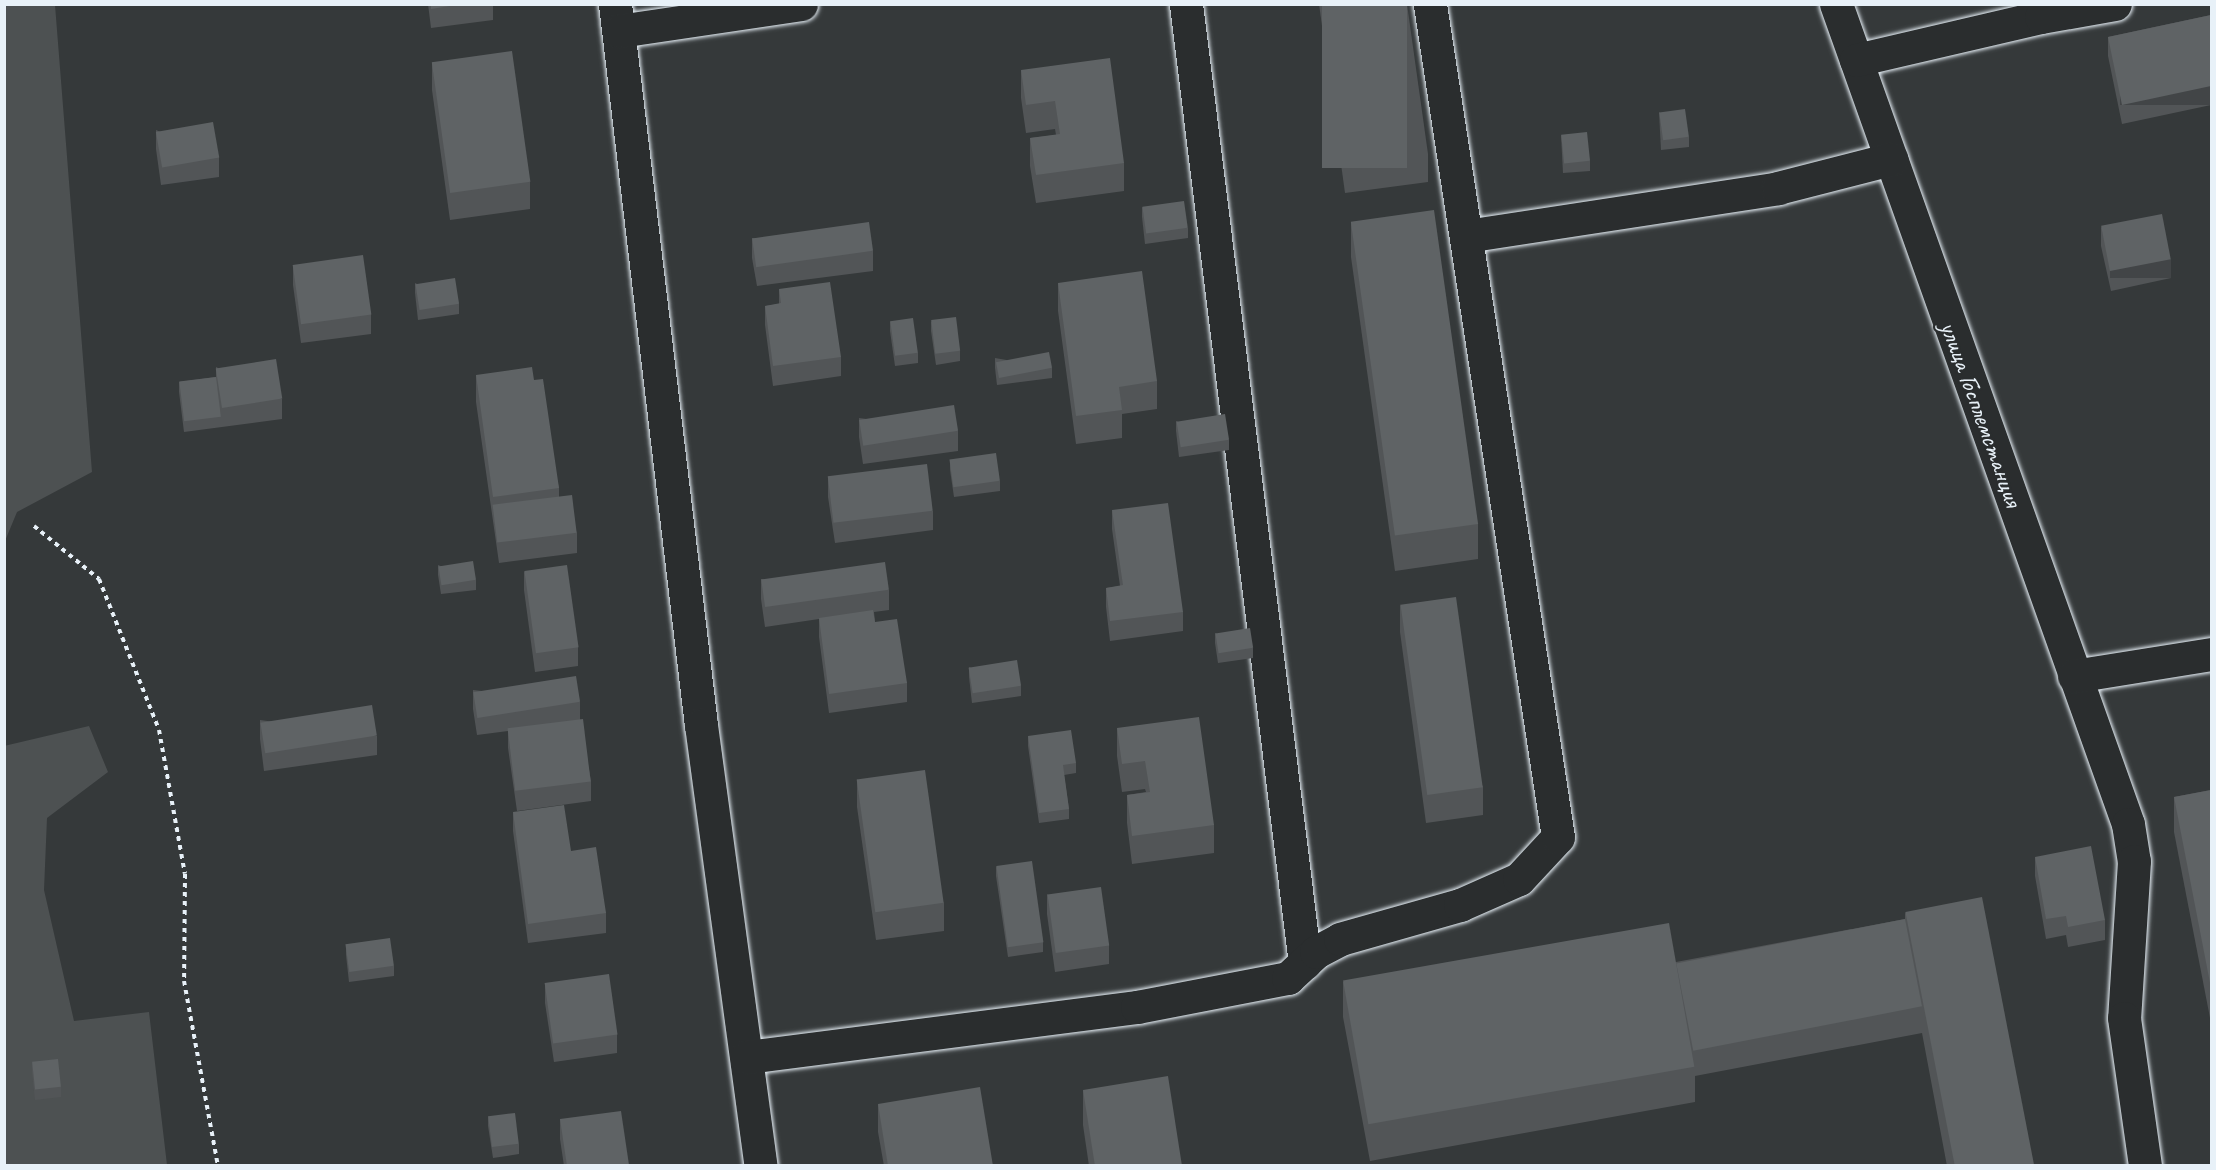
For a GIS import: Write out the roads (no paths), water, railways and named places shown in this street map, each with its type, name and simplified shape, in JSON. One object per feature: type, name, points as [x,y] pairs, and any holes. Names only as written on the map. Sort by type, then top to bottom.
[{"type":"street","points":[[761,1166],[701,724],[617,18],[801,4]]},
{"type":"street","points":[[1186,4],[1305,963]]},
{"type":"street","points":[[747,1057],[1137,1007],[1288,978],[1305,963],[1340,939],[1460,905],[1519,879],[1558,837],[1430,4]]},
{"type":"street","name":"улица Госплемстанция","points":[[1836,4],[2128,824],[2133,881],[2124,1018],[2145,1166]]},
{"type":"street","points":[[1856,60],[2041,17],[2115,4]]},
{"type":"street","points":[[1466,236],[1778,188],[1891,159]]},
{"type":"street","points":[[2074,676],[2211,654]]}]
